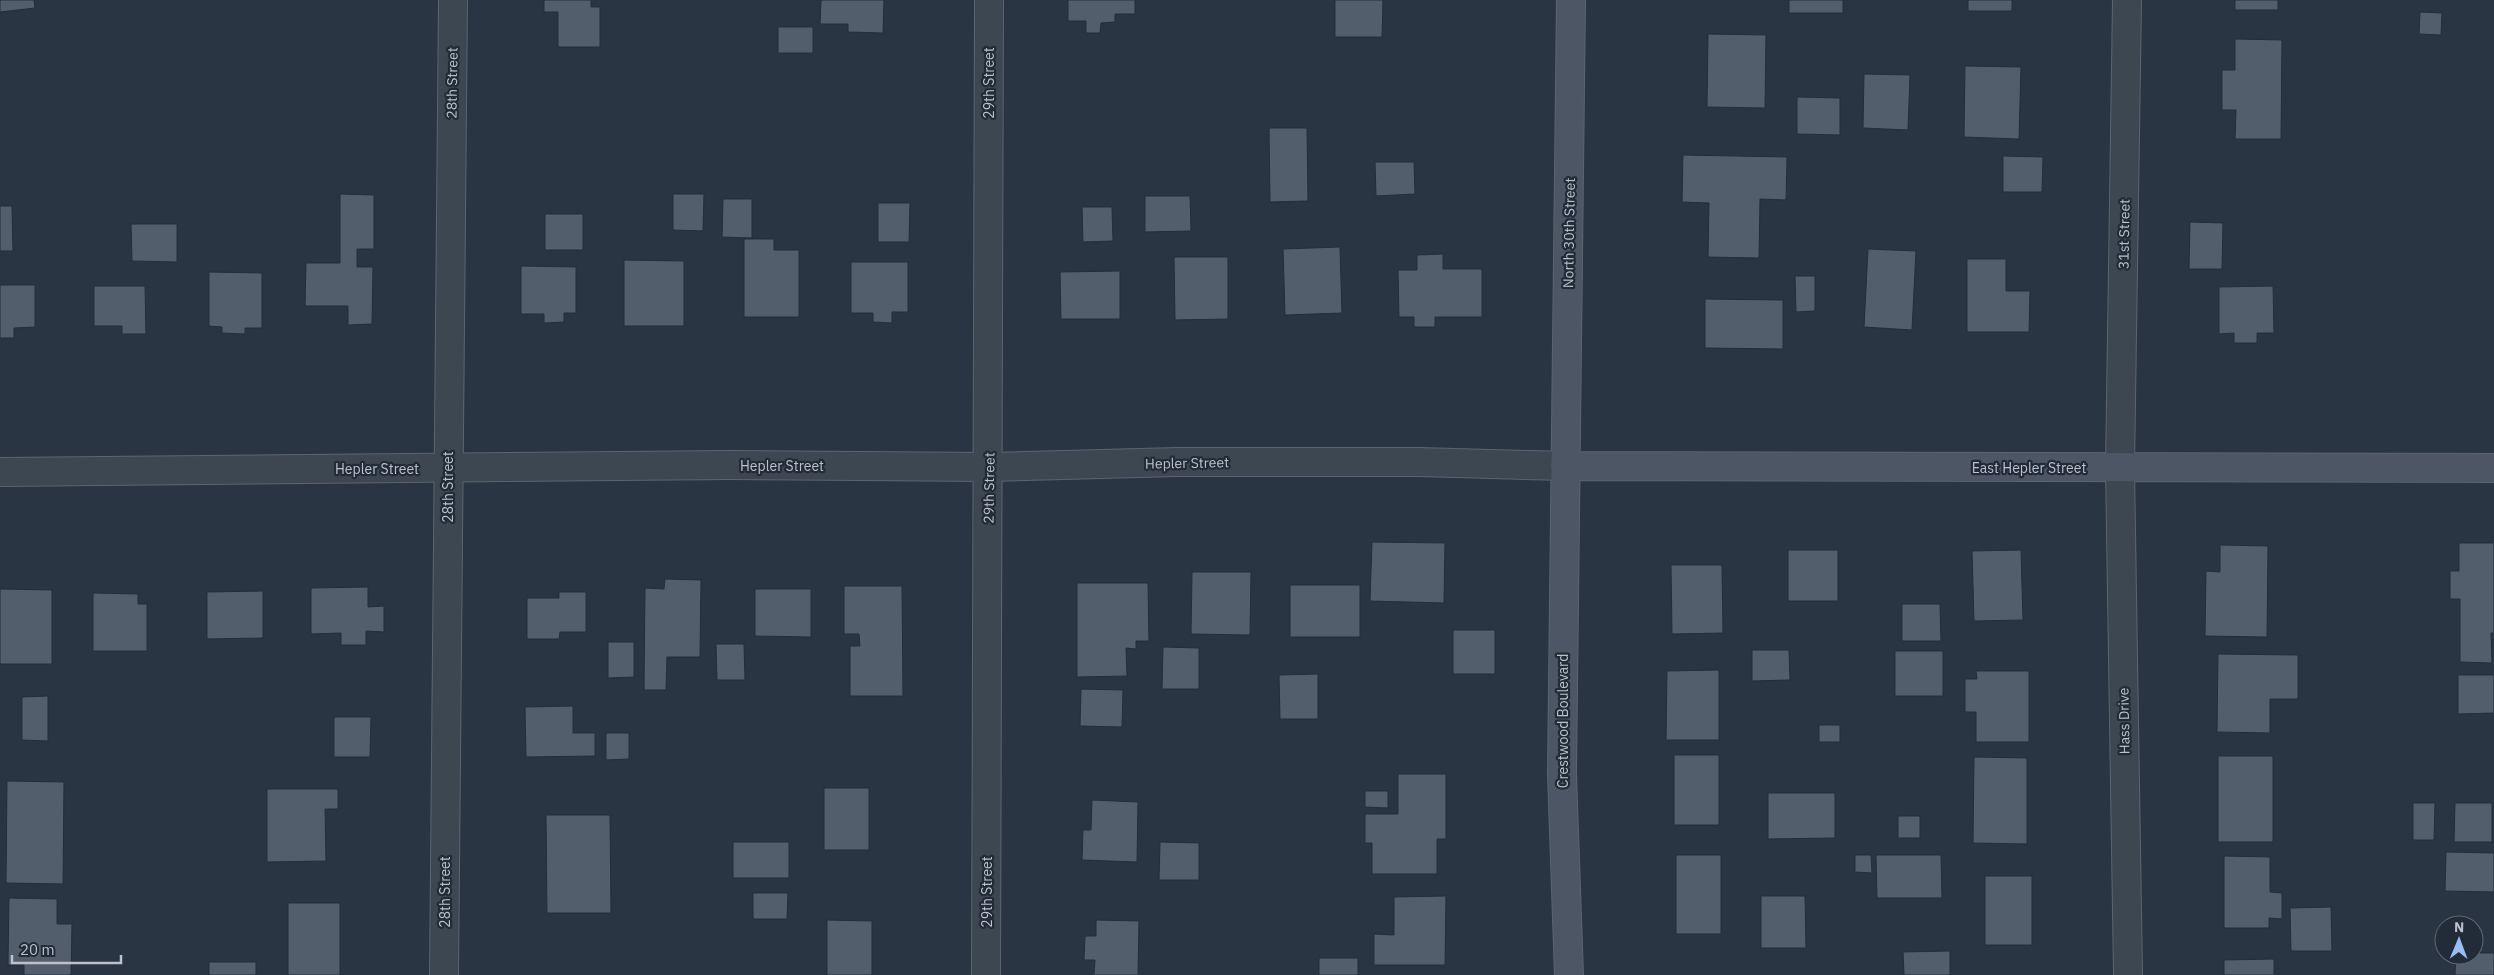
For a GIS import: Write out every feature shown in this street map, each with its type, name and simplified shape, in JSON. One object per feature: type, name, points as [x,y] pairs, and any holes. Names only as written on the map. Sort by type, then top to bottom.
[{"type":"street","name":"28th Street","points":[[444,975],[453,0]]},
{"type":"street","name":"29th Street","points":[[986,975],[989,0]]},
{"type":"street","name":"North 30th Street","points":[[1565,466],[1571,0]]},
{"type":"street","name":"31st Street","points":[[2120,468],[2127,0]]},
{"type":"street","name":"Hepler Street","points":[[0,472],[729,465],[989,467],[1196,462],[1419,462],[1565,466]]},
{"type":"street","name":"East Hepler Street","points":[[1565,466],[2494,468]]},
{"type":"street","name":"Crestwood Boulevard","points":[[1565,466],[1562,774],[1569,975]]},
{"type":"street","name":"Hass Drive","points":[[2120,468],[2128,975]]},
{"type":"building","points":[[0,0],[34,0],[35,8],[0,12]]},
{"type":"building","points":[[544,0],[591,0],[591,7],[600,7],[600,47],[558,47],[558,12],[544,12]]},
{"type":"building","points":[[821,0],[884,0],[883,33],[848,32],[848,24],[820,24]]},
{"type":"building","points":[[1068,0],[1135,0],[1135,14],[1115,14],[1115,22],[1101,23],[1100,33],[1086,33],[1086,21],[1068,21]]},
{"type":"building","points":[[1335,0],[1383,0],[1382,37],[1335,37]]},
{"type":"building","points":[[1789,0],[1843,0],[1843,13],[1789,13]]},
{"type":"building","points":[[1968,0],[2012,0],[2012,11],[1968,11]]},
{"type":"building","points":[[2235,0],[2278,0],[2278,10],[2235,10]]},
{"type":"building","points":[[2420,12],[2442,13],[2441,35],[2419,34]]},
{"type":"building","points":[[778,27],[813,27],[813,53],[778,53]]},
{"type":"building","points":[[1708,34],[1766,35],[1765,108],[1707,107]]},
{"type":"building","points":[[2235,39],[2282,40],[2281,139],[2235,139],[2236,110],[2222,110],[2222,70],[2235,70]]},
{"type":"building","points":[[1965,66],[2021,67],[2019,139],[1964,137]]},
{"type":"building","points":[[1864,74],[1910,75],[1908,130],[1863,128]]},
{"type":"building","points":[[1797,97],[1840,98],[1840,135],[1797,134]]},
{"type":"building","points":[[1269,128],[1307,128],[1308,201],[1270,202]]},
{"type":"building","points":[[1683,155],[1787,157],[1786,200],[1760,199],[1759,258],[1708,257],[1709,203],[1682,202]]},
{"type":"building","points":[[2003,156],[2043,157],[2042,192],[2003,192]]},
{"type":"building","points":[[1375,162],[1414,162],[1415,194],[1376,196]]},
{"type":"building","points":[[340,194],[374,195],[374,249],[357,249],[357,267],[373,267],[372,324],[348,325],[348,306],[305,306],[306,263],[340,263]]},
{"type":"building","points":[[673,194],[704,194],[703,231],[673,230]]},
{"type":"building","points":[[1145,196],[1190,196],[1191,231],[1145,232]]},
{"type":"building","points":[[723,199],[752,199],[752,238],[722,237]]},
{"type":"building","points":[[878,203],[910,203],[909,242],[878,242]]},
{"type":"building","points":[[0,206],[12,206],[13,251],[0,251]]},
{"type":"building","points":[[1082,207],[1112,207],[1113,241],[1083,242]]},
{"type":"building","points":[[545,214],[583,214],[583,250],[545,250]]},
{"type":"building","points":[[2190,222],[2223,223],[2222,269],[2189,269]]},
{"type":"building","points":[[131,224],[177,224],[177,262],[132,261]]},
{"type":"building","points":[[744,239],[774,239],[774,250],[799,250],[799,317],[744,317]]},
{"type":"building","points":[[1340,247],[1342,313],[1285,315],[1283,249]]},
{"type":"building","points":[[1868,249],[1916,251],[1912,330],[1864,327]]},
{"type":"building","points":[[1443,254],[1443,269],[1482,269],[1482,317],[1435,317],[1435,327],[1414,327],[1414,317],[1399,317],[1398,270],[1417,270],[1417,255]]},
{"type":"building","points":[[1174,257],[1228,257],[1228,319],[1175,320]]},
{"type":"building","points":[[1967,259],[2006,259],[2006,291],[2030,291],[2029,332],[1967,332]]},
{"type":"building","points":[[624,260],[684,261],[684,326],[624,326]]},
{"type":"building","points":[[851,262],[908,262],[908,312],[892,312],[892,323],[873,322],[873,313],[851,313]]},
{"type":"building","points":[[521,266],[576,267],[576,313],[564,313],[564,322],[544,323],[544,314],[521,314]]},
{"type":"building","points":[[1120,271],[1120,319],[1061,319],[1060,272]]},
{"type":"building","points":[[209,272],[262,273],[262,328],[245,328],[245,334],[222,333],[222,327],[209,326]]},
{"type":"building","points":[[1795,276],[1815,276],[1815,311],[1796,312]]},
{"type":"building","points":[[0,285],[35,285],[35,327],[14,328],[14,338],[0,338]]},
{"type":"building","points":[[94,286],[145,286],[146,334],[122,334],[122,326],[94,326]]},
{"type":"building","points":[[2273,286],[2274,333],[2257,333],[2257,343],[2234,343],[2234,333],[2219,334],[2219,287]]},
{"type":"building","points":[[1705,299],[1783,300],[1783,349],[1705,348]]},
{"type":"building","points":[[1372,542],[1445,543],[1444,603],[1370,601]]},
{"type":"building","points":[[2459,543],[2494,543],[2492,663],[2460,662],[2460,599],[2450,599],[2450,571],[2459,571]]},
{"type":"building","points":[[2220,545],[2268,546],[2267,637],[2205,636],[2206,571],[2220,572]]},
{"type":"building","points":[[1788,550],[1838,550],[1838,601],[1788,601]]},
{"type":"building","points":[[2021,550],[2023,620],[1974,621],[1972,551]]},
{"type":"building","points":[[1671,565],[1722,565],[1723,633],[1672,634]]},
{"type":"building","points":[[1192,572],[1251,572],[1250,635],[1191,634]]},
{"type":"building","points":[[665,579],[701,580],[700,657],[667,657],[666,690],[644,690],[645,588],[664,589]]},
{"type":"building","points":[[1077,583],[1148,583],[1149,641],[1136,641],[1136,649],[1126,648],[1127,676],[1077,677]]},
{"type":"building","points":[[1290,585],[1360,585],[1360,637],[1290,637]]},
{"type":"building","points":[[844,586],[902,586],[903,696],[850,696],[850,646],[860,646],[859,634],[844,634]]},
{"type":"building","points":[[368,587],[368,607],[384,606],[384,632],[366,631],[366,645],[341,645],[341,633],[311,634],[311,588]]},
{"type":"building","points":[[0,589],[52,590],[52,664],[0,664]]},
{"type":"building","points":[[755,589],[811,589],[811,637],[755,636]]},
{"type":"building","points":[[263,591],[263,638],[207,639],[207,592]]},
{"type":"building","points":[[559,592],[586,592],[586,632],[560,632],[559,639],[527,639],[527,598],[559,598]]},
{"type":"building","points":[[93,593],[138,594],[138,604],[147,604],[147,651],[93,651]]},
{"type":"building","points":[[1902,604],[1940,604],[1941,641],[1902,641]]},
{"type":"building","points":[[1453,630],[1495,630],[1495,674],[1453,674]]},
{"type":"building","points":[[608,642],[634,642],[634,677],[608,678]]},
{"type":"building","points":[[716,644],[744,644],[745,680],[717,680]]},
{"type":"building","points":[[1163,647],[1199,648],[1199,689],[1162,689]]},
{"type":"building","points":[[1752,650],[1789,650],[1790,680],[1752,681]]},
{"type":"building","points":[[1895,651],[1943,651],[1943,696],[1895,696]]},
{"type":"building","points":[[2218,654],[2298,655],[2298,699],[2270,699],[2270,733],[2217,732]]},
{"type":"building","points":[[1719,670],[1719,740],[1666,740],[1667,671]]},
{"type":"building","points":[[1976,671],[2029,671],[2029,742],[1976,742],[1976,712],[1965,712],[1965,679],[1977,679]]},
{"type":"building","points":[[1318,674],[1318,719],[1280,719],[1279,675]]},
{"type":"building","points":[[2458,675],[2494,675],[2494,713],[2458,714]]},
{"type":"building","points":[[1081,689],[1123,690],[1122,727],[1080,726]]},
{"type":"building","points":[[48,696],[48,741],[22,740],[22,697]]},
{"type":"building","points":[[573,706],[573,733],[595,733],[595,756],[526,757],[525,707]]},
{"type":"building","points":[[334,717],[371,717],[370,757],[334,757]]},
{"type":"building","points":[[1819,725],[1840,725],[1840,742],[1819,742]]},
{"type":"building","points":[[606,733],[629,733],[629,759],[606,760]]},
{"type":"building","points":[[1674,755],[1719,755],[1719,825],[1674,825]]},
{"type":"building","points":[[2218,756],[2273,756],[2273,842],[2218,842]]},
{"type":"building","points":[[1974,757],[2027,758],[2027,844],[1973,843]]},
{"type":"building","points":[[1398,774],[1446,774],[1446,839],[1437,839],[1437,874],[1372,874],[1372,843],[1365,843],[1365,814],[1398,814]]},
{"type":"building","points":[[7,781],[64,782],[63,884],[6,883]]},
{"type":"building","points":[[824,788],[869,788],[869,850],[824,850]]},
{"type":"building","points":[[267,789],[338,789],[338,809],[325,809],[326,861],[267,862]]},
{"type":"building","points":[[1365,791],[1388,791],[1388,808],[1365,807]]},
{"type":"building","points":[[1768,793],[1835,793],[1835,838],[1768,839]]},
{"type":"building","points":[[1092,800],[1138,802],[1137,862],[1082,860],[1083,830],[1091,830]]},
{"type":"building","points":[[2413,803],[2435,803],[2434,840],[2413,840]]},
{"type":"building","points":[[2455,803],[2492,803],[2492,842],[2454,842]]},
{"type":"building","points":[[546,815],[610,815],[611,913],[547,913]]},
{"type":"building","points":[[1898,816],[1920,816],[1920,838],[1898,838]]},
{"type":"building","points":[[733,842],[789,842],[789,878],[733,878]]},
{"type":"building","points":[[1160,842],[1199,843],[1199,880],[1159,880]]},
{"type":"building","points":[[2446,852],[2494,853],[2494,892],[2445,891]]},
{"type":"building","points":[[1676,855],[1721,855],[1721,934],[1676,934]]},
{"type":"building","points":[[1855,855],[1871,855],[1872,873],[1855,872]]},
{"type":"building","points":[[1876,855],[1941,855],[1942,898],[1877,898]]},
{"type":"building","points":[[2224,856],[2270,857],[2270,892],[2282,893],[2282,919],[2269,918],[2269,928],[2224,928]]},
{"type":"building","points":[[1985,876],[2032,876],[2032,945],[1985,945]]},
{"type":"building","points":[[753,893],[788,893],[787,919],[753,919]]},
{"type":"building","points":[[1446,896],[1445,965],[1374,965],[1374,934],[1394,935],[1394,897]]},
{"type":"building","points":[[1761,896],[1805,896],[1806,948],[1761,948]]},
{"type":"building","points":[[9,898],[57,899],[57,924],[72,924],[71,975],[24,975],[24,965],[8,965]]},
{"type":"building","points":[[288,903],[340,903],[340,975],[288,975]]},
{"type":"building","points":[[2331,907],[2332,951],[2291,951],[2290,908]]},
{"type":"building","points":[[827,920],[872,921],[872,975],[827,975]]},
{"type":"building","points":[[1096,920],[1139,921],[1138,975],[1094,975],[1095,960],[1084,960],[1085,936],[1096,936]]},
{"type":"building","points":[[1950,951],[1950,975],[1904,975],[1903,952]]},
{"type":"building","points":[[2484,953],[2494,953],[2494,975],[2455,975],[2456,965],[2484,965]]},
{"type":"building","points":[[1319,958],[1358,958],[1358,975],[1319,975]]},
{"type":"building","points":[[2274,959],[2274,975],[2224,975],[2224,960]]},
{"type":"building","points":[[209,962],[256,962],[256,975],[209,975]]}]
